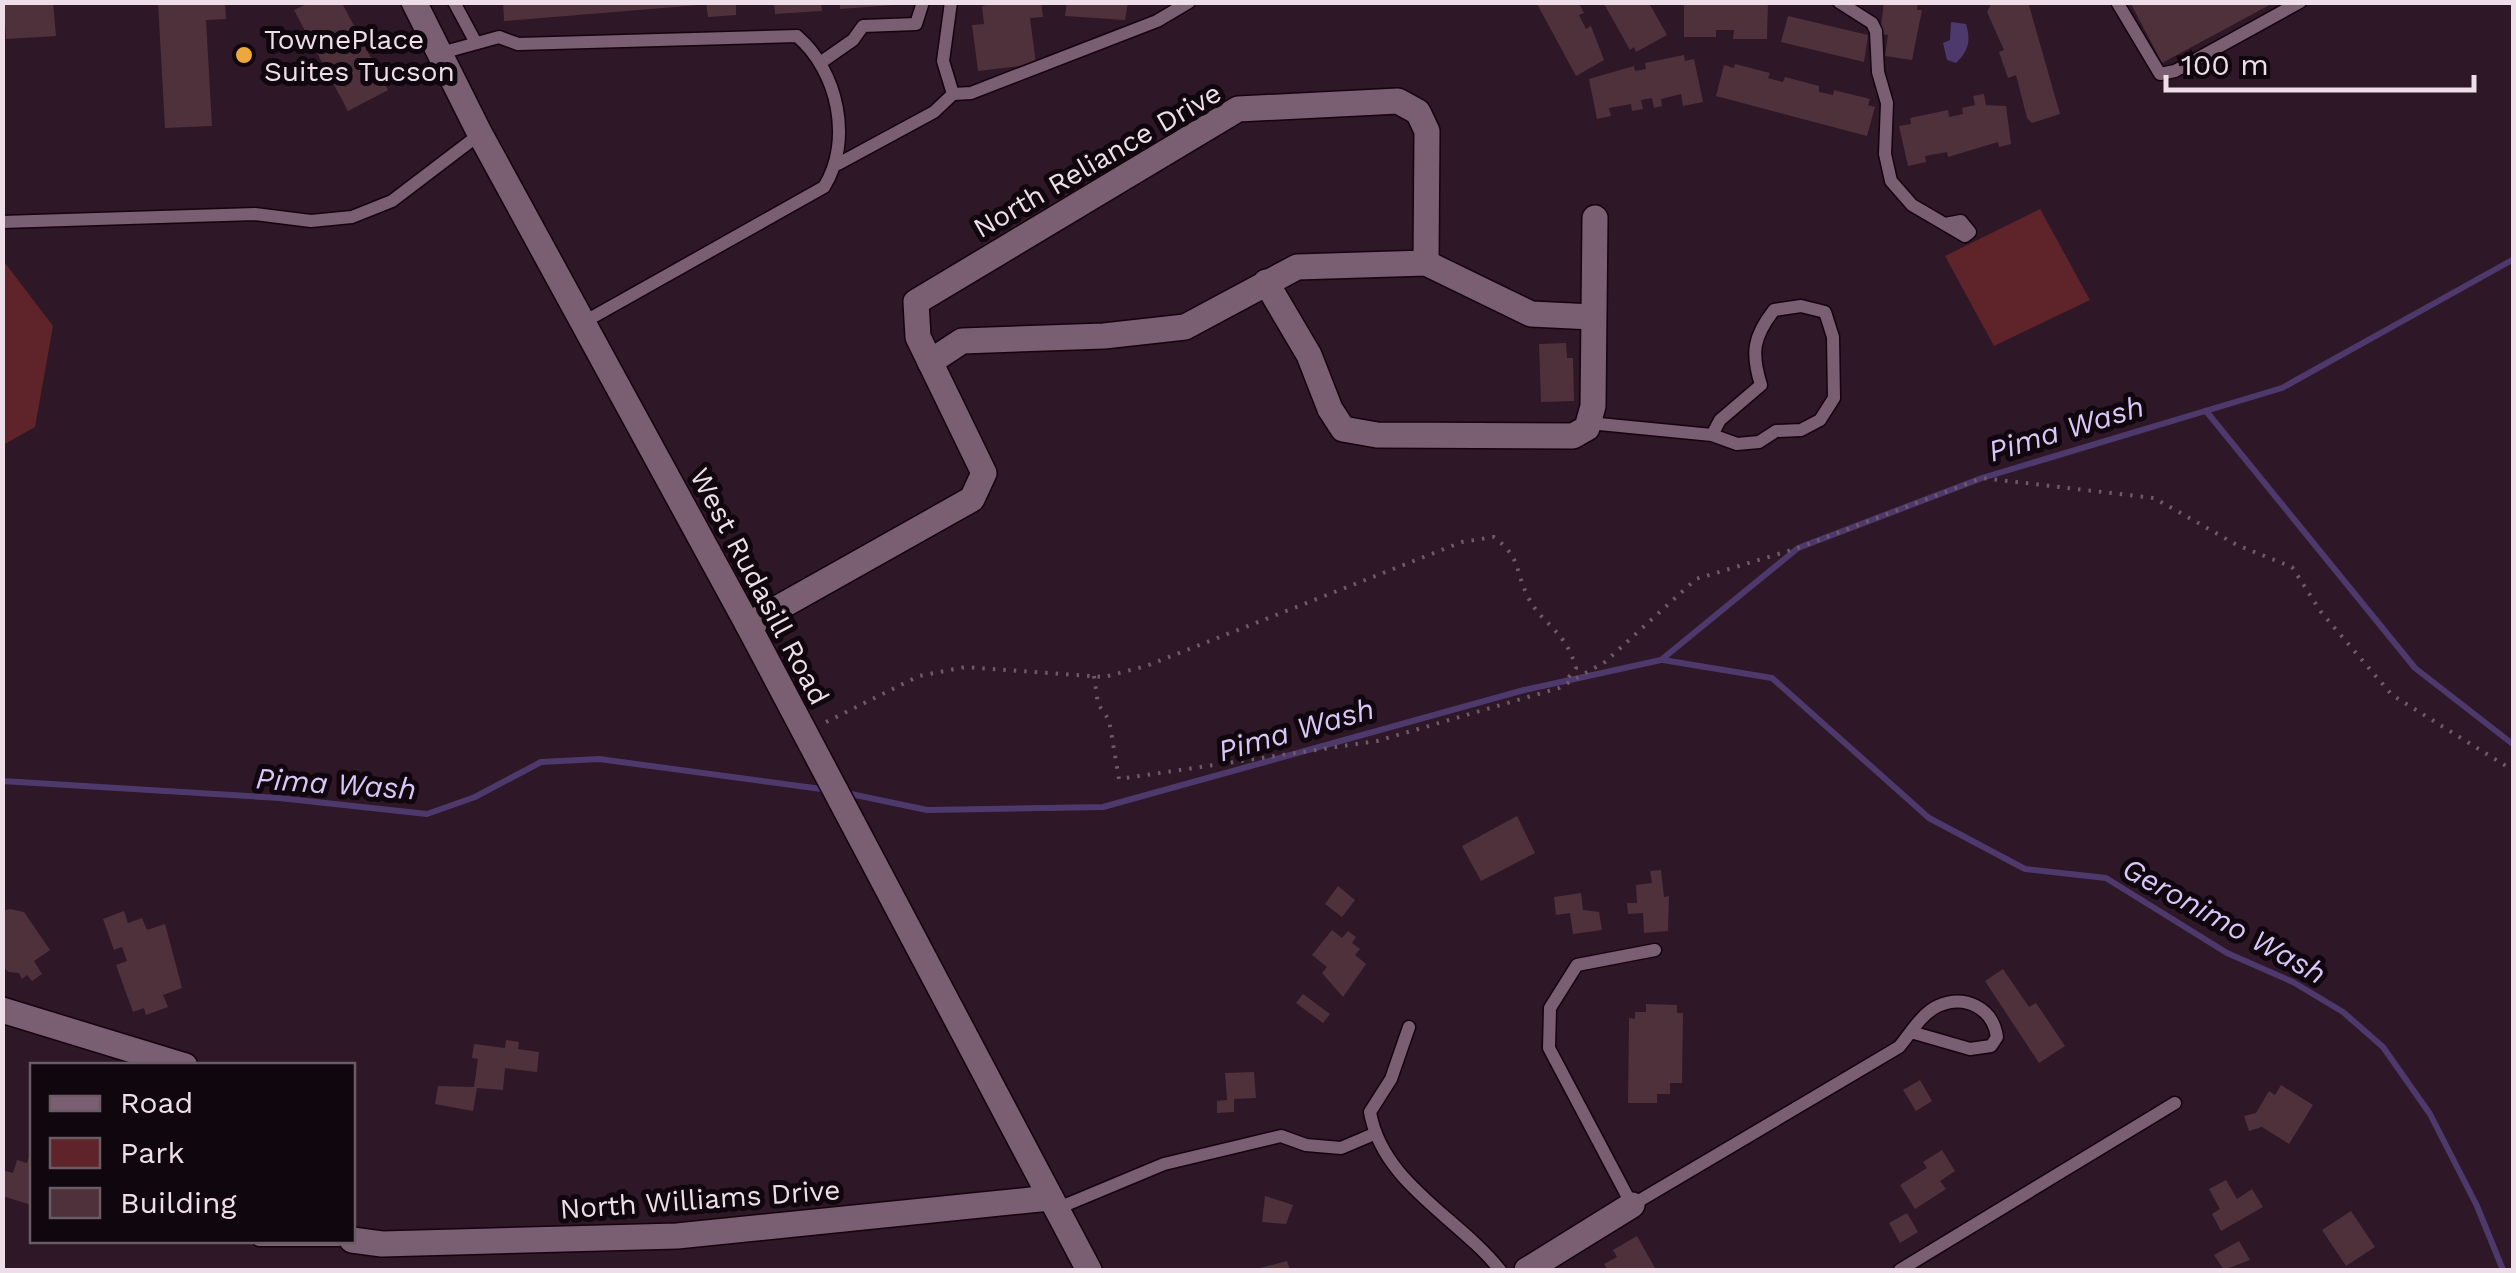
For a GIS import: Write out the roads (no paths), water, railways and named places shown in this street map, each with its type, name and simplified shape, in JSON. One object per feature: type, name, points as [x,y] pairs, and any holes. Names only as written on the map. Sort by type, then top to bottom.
[{"type":"street","name":"West Rudasill Road","points":[[414,2],[480,134],[748,625],[1089,1270]]},
{"type":"street","name":"North Reliance Drive","points":[[930,362],[918,337],[916,302],[1238,109],[1398,101],[1418,112],[1426,131],[1426,263]]},
{"type":"street","points":[[1266,282],[1309,355],[1330,409],[1343,429],[1377,435],[1573,436],[1588,423],[1593,406],[1594,218]]},
{"type":"street","points":[[748,625],[972,499],[984,473],[930,362],[962,342],[1104,336],[1185,326],[1297,268],[1426,263],[1531,314],[1592,317]]},
{"type":"street","points":[[2,1010],[175,1063]]},
{"type":"street","name":"North Williams Drive","points":[[355,1240],[382,1244],[677,1236],[1053,1204]]},
{"type":"street","points":[[1527,1270],[1632,1204]]},
{"type":"lane","points":[[820,62],[853,40],[863,26],[916,24],[922,2]]},
{"type":"lane","points":[[950,2],[943,61],[953,94]]},
{"type":"lane","points":[[1157,21],[1159,2]]},
{"type":"lane","points":[[584,322],[824,186],[838,164],[934,112],[953,94],[971,93],[1157,21],[1189,2]]},
{"type":"lane","points":[[1839,2],[1872,22],[1876,31],[1878,72],[1887,103],[1885,154],[1891,181],[1912,205],[1944,224]]},
{"type":"lane","points":[[2117,2],[2160,74],[2175,71],[2300,2]]},
{"type":"lane","points":[[460,7],[476,43]]},
{"type":"lane","points":[[441,53],[499,37],[518,44],[797,36],[816,52],[820,62],[840,130],[838,164]]},
{"type":"lane","points":[[2,222],[255,214],[311,221],[352,216],[392,201],[480,134]]},
{"type":"lane","points":[[1588,423],[1712,436],[1736,444],[1760,442],[1776,431],[1802,430],[1820,420],[1834,398],[1833,337],[1825,312],[1801,306],[1774,310],[1758,331],[1752,356],[1761,385],[1720,420],[1712,436]]},
{"type":"lane","points":[[1655,950],[1577,965],[1550,1008],[1549,1048],[1632,1204],[1900,1046],[1911,1032],[1939,1005],[1971,1002],[1986,1010],[1997,1036],[1991,1046],[1970,1049],[1911,1032]]},
{"type":"lane","points":[[1408,1027],[1391,1079],[1370,1112],[1374,1134],[1406,1180],[1484,1250],[1500,1270]]},
{"type":"lane","points":[[1900,1270],[2175,1102]]},
{"type":"lane","points":[[1053,1204],[1164,1164],[1281,1136],[1306,1146],[1340,1148],[1374,1134]]},
{"type":"waterway","name":"Pima Wash","points":[[846,793],[927,810],[1103,807],[1524,690],[1661,660],[1798,548],[1982,478],[2282,388],[2514,259]]},
{"type":"waterway","points":[[2206,411],[2415,668],[2514,745]]},
{"type":"waterway","name":"Geronimo Wash","points":[[1663,660],[1772,678],[1929,818],[2025,869],[2106,878],[2227,953],[2293,982],[2343,1012],[2383,1047],[2430,1114],[2477,1206],[2503,1270]]},
{"type":"waterway","name":"Pima Wash","points":[[2,781],[279,798],[427,814],[475,797],[541,762],[599,759],[829,790]]},
{"type":"place","name":"TownePlace Suites Tucson","points":[[244,55]]}]
